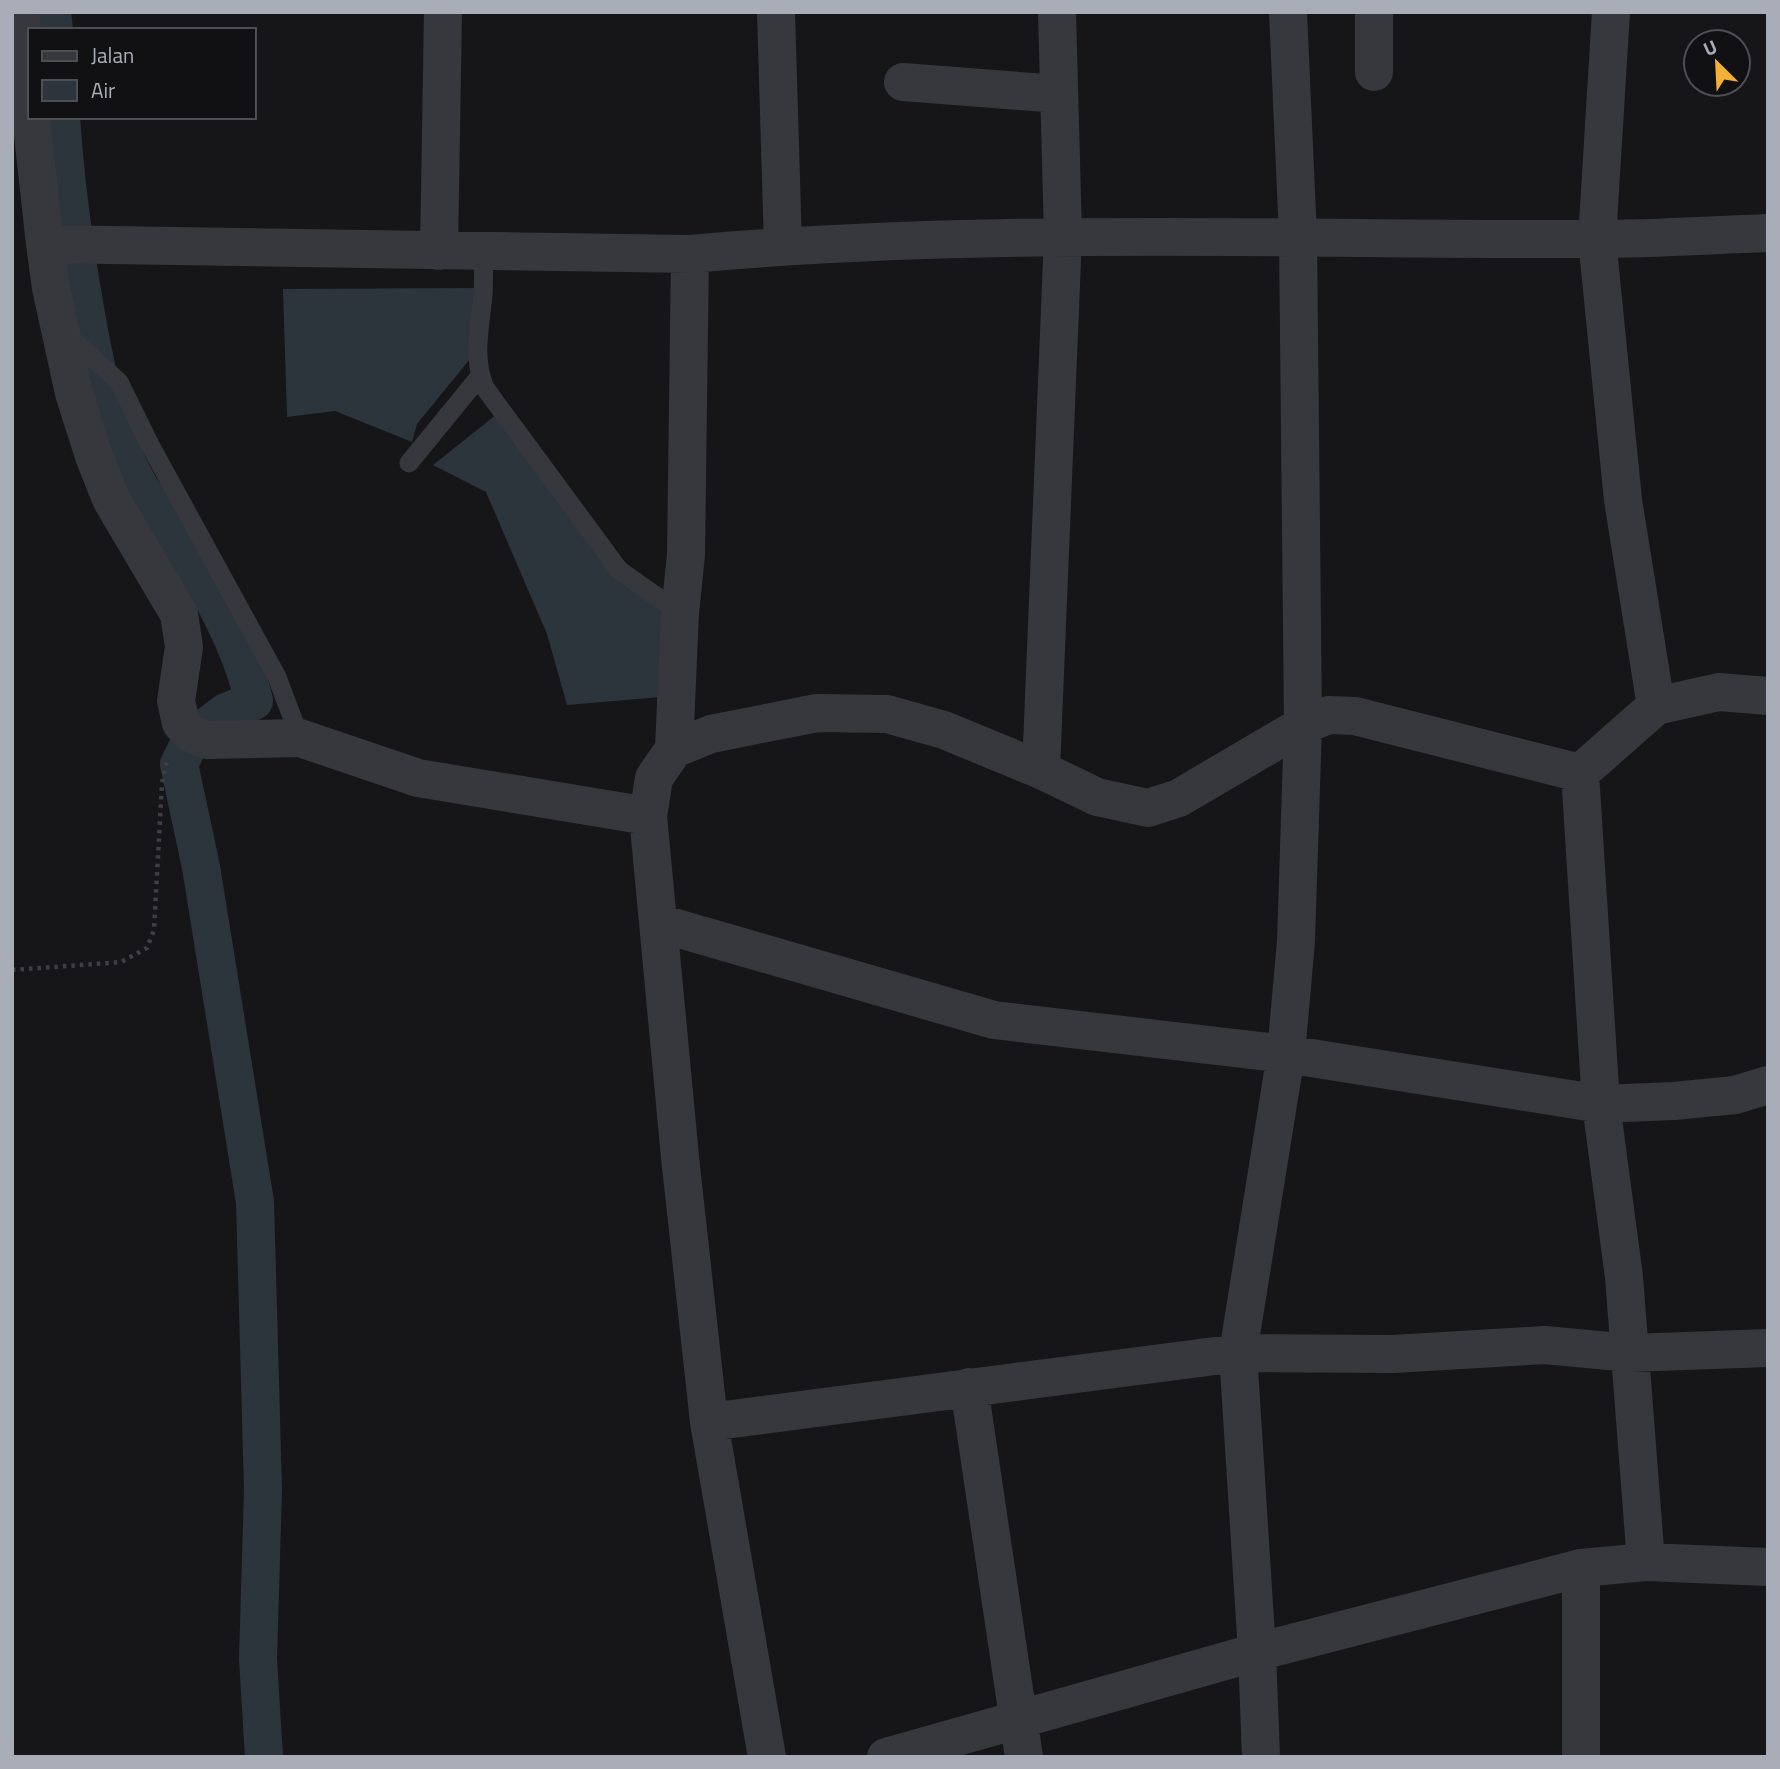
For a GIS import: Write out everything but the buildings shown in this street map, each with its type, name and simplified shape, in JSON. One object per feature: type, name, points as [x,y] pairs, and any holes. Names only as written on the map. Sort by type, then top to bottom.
[{"type":"street","points":[[20,12],[28,85]]},
{"type":"street","points":[[439,251],[443,12]]},
{"type":"street","points":[[776,12],[783,246]]},
{"type":"street","points":[[1041,770],[1063,236],[1057,12]]},
{"type":"street","points":[[1261,1757],[1238,1353],[1286,1054],[1296,941],[1303,725],[1298,236],[1288,12]]},
{"type":"street","points":[[1374,12],[1374,72]]},
{"type":"street","points":[[1611,12],[1597,239],[1623,500],[1656,706]]},
{"type":"street","points":[[903,82],[1059,94]]},
{"type":"street","points":[[31,119],[51,288],[74,393],[111,499],[179,614],[184,647],[176,701],[181,723],[190,733],[207,740],[300,738],[418,778],[648,816]]},
{"type":"street","points":[[46,244],[690,254],[783,246],[1063,236],[1597,239],[1768,233]]},
{"type":"street","points":[[690,254],[686,555],[680,613],[674,749],[654,778],[648,816],[680,1157],[709,1422],[767,1757]]},
{"type":"street","points":[[1580,773],[1656,706],[1719,692],[1768,696]]},
{"type":"street","points":[[674,749],[711,734],[817,713],[887,714],[944,730],[1041,770],[1097,797],[1148,808],[1179,798],[1303,725],[1329,715],[1355,716],[1580,773]]},
{"type":"street","points":[[1580,773],[1601,1104],[1624,1277],[1646,1562]]},
{"type":"street","points":[[659,923],[994,1020],[1286,1054],[1601,1104],[1735,1096],[1768,1085]]},
{"type":"street","points":[[709,1422],[1238,1353],[1393,1354],[1545,1345],[1630,1353],[1768,1348]]},
{"type":"street","points":[[969,1387],[1021,1739]]},
{"type":"street","points":[[886,1757],[1021,1739],[1257,1652],[1581,1568],[1646,1562],[1768,1567]]},
{"type":"street","points":[[1581,1568],[1581,1757]]},
{"type":"lane","points":[[484,251],[476,358],[480,376],[495,402],[619,570],[680,613]]},
{"type":"lane","points":[[62,331],[119,382],[277,677],[300,738]]},
{"type":"lane","points":[[409,463],[480,376]]},
{"type":"path","points":[[12,970],[121,962],[147,948],[154,930],[162,783],[168,756],[181,723]]},
{"type":"water","points":[[477,288],[470,359],[417,424],[412,442],[335,411],[287,417],[283,289]]},
{"type":"water","points":[[497,414],[624,583],[667,608],[661,697],[567,705],[547,634],[486,492],[433,465]]},
{"type":"waterway","points":[[52,12],[54,28]]},
{"type":"waterway","points":[[61,119],[79,275],[97,370],[110,417],[139,486],[172,531],[222,616],[241,658],[254,701],[226,712],[202,730],[189,744],[179,764],[201,867],[255,1202],[263,1490],[258,1659],[264,1757]]}]
